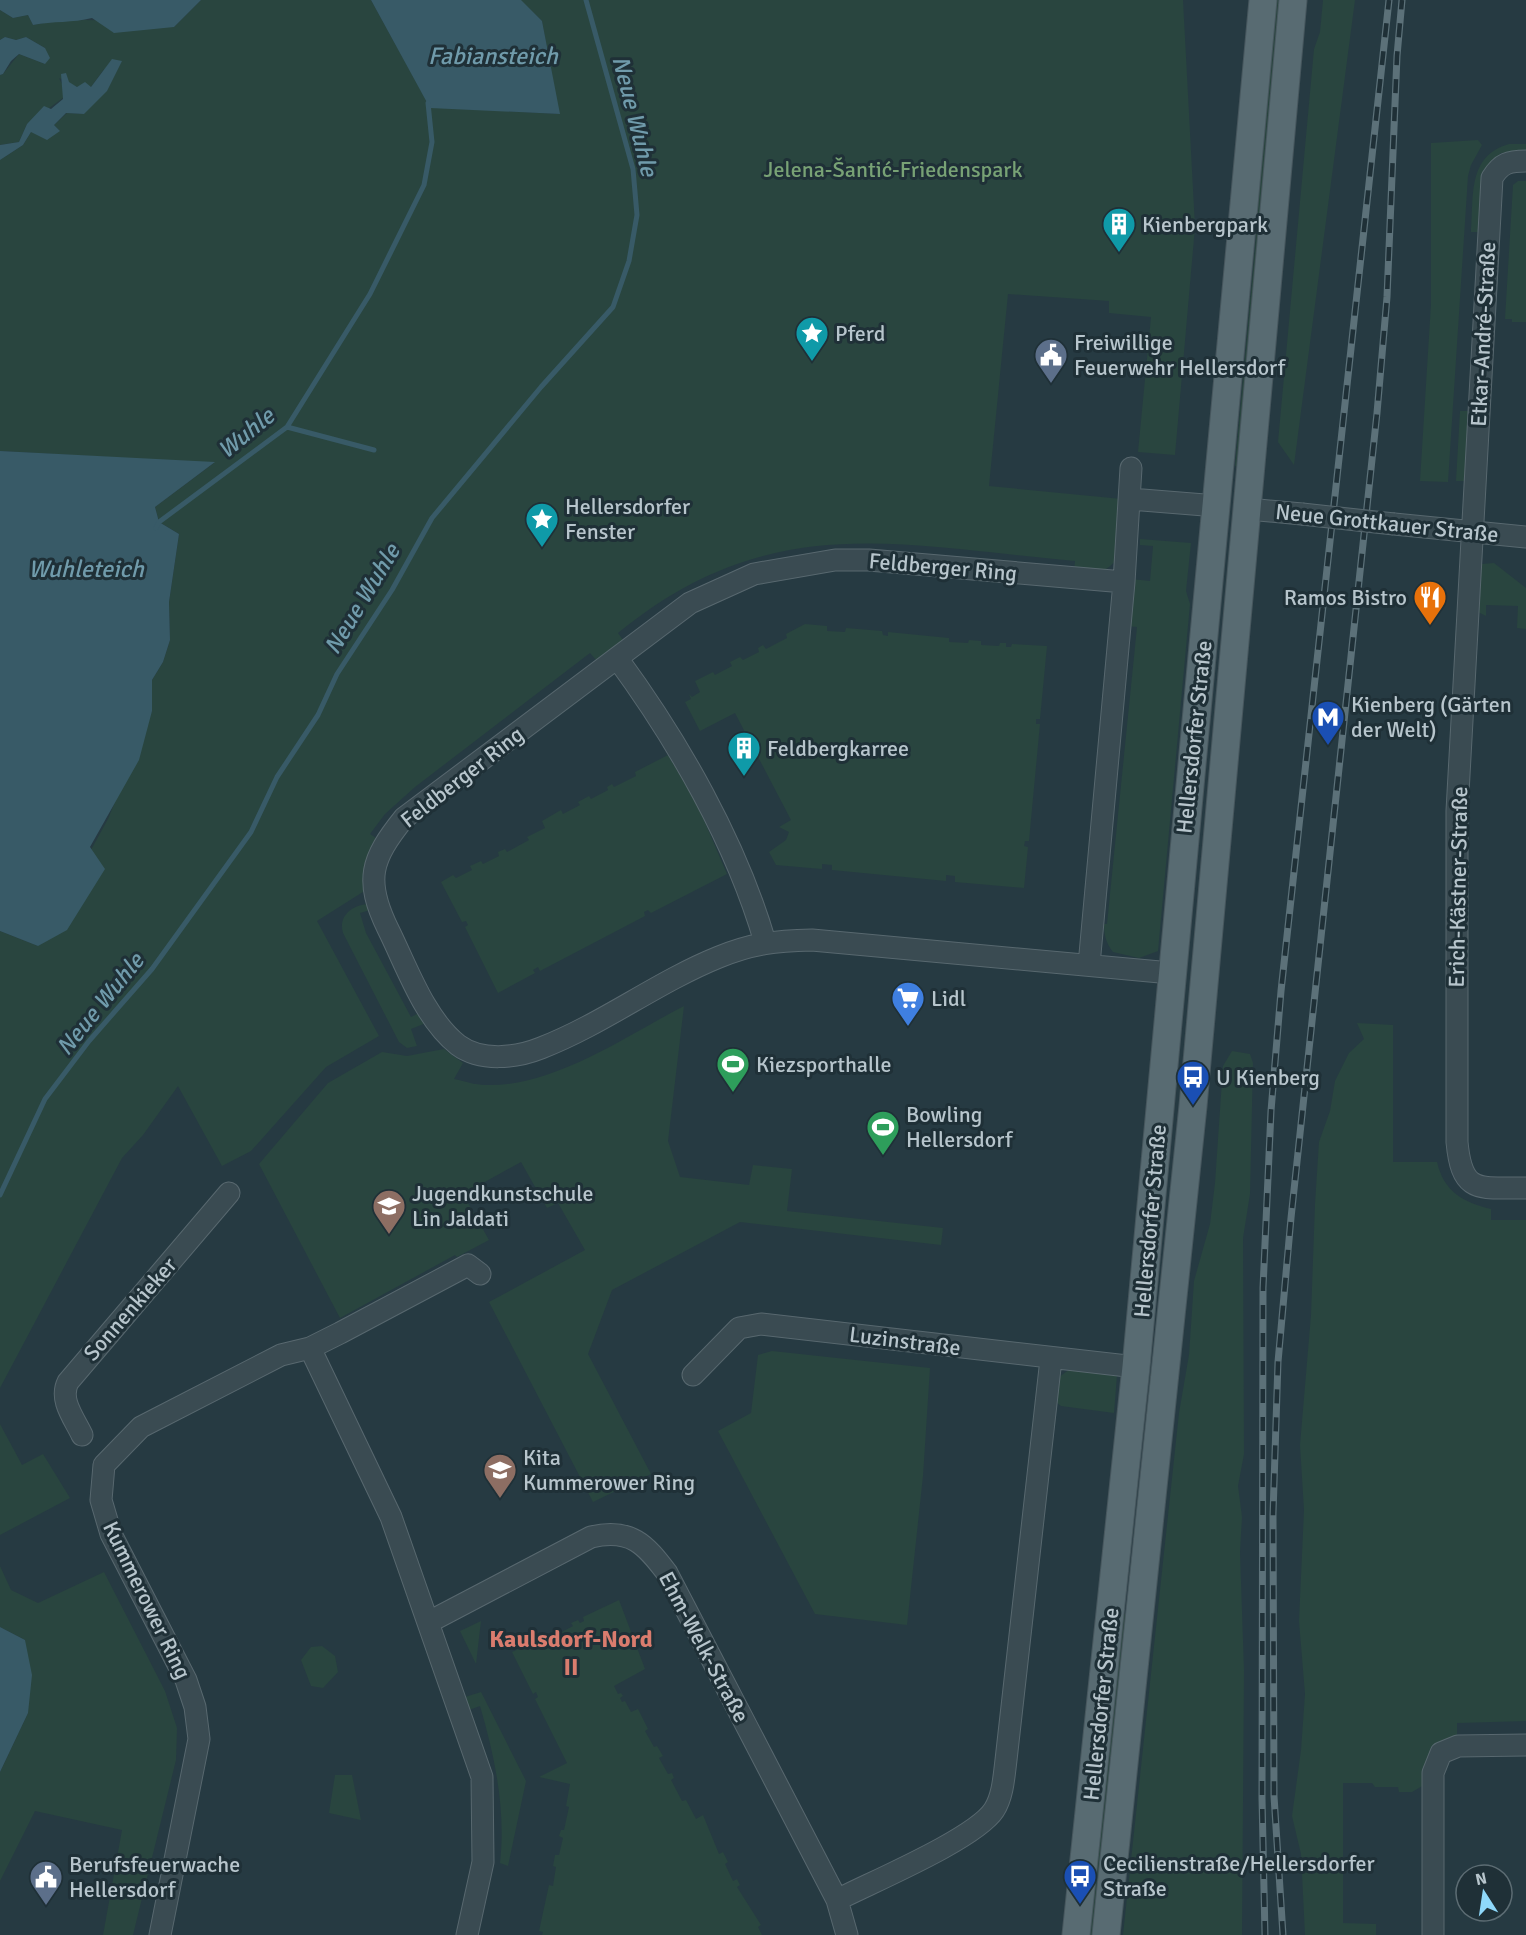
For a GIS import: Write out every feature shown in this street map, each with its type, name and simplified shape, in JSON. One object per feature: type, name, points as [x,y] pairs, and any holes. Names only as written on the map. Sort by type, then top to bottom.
[{"type":"main road","name":"Hellersdorfer Straße","points":[[1076,1935],[1136,1367],[1263,0]]},
{"type":"main road","name":"Hellersdorfer Straße","points":[[1106,1935],[1166,1370],[1248,509],[1293,0]]},
{"type":"main road","points":[[1217,506],[1248,509]]},
{"type":"main road","points":[[1136,1367],[1166,1370]]},
{"type":"street","name":"Etkar-André-Straße","points":[[1472,531],[1492,178],[1500,166],[1513,161],[1526,161]]},
{"type":"street","points":[[1089,965],[1124,582],[1131,468]]},
{"type":"street","points":[[1130,499],[1217,506]]},
{"type":"street","name":"Neue Grottkauer Straße","points":[[1248,509],[1526,537]]},
{"type":"street","name":"Erich-Kästner-Straße","points":[[1472,531],[1456,875],[1459,1161],[1467,1181],[1474,1184],[1486,1187],[1526,1188]]},
{"type":"street","name":"Feldberger Ring","points":[[1124,582],[869,560],[835,560],[796,564],[754,574],[690,603],[404,818],[384,843],[374,863],[375,892],[380,913],[429,1011],[450,1037],[465,1048],[493,1057],[541,1049],[718,957],[765,942],[812,940],[1171,973]]},
{"type":"street","points":[[617,658],[660,722],[713,813],[757,916],[765,942]]},
{"type":"street","name":"Sonnenkieker","points":[[82,1435],[65,1400],[64,1390],[68,1382],[229,1193]]},
{"type":"street","name":"Kummerower Ring","points":[[160,1935],[199,1739],[198,1729],[195,1707],[186,1680],[111,1534],[101,1500],[102,1473],[110,1458],[141,1427],[281,1355],[310,1348],[468,1265],[480,1274]]},
{"type":"street","name":"Luzinstraße","points":[[693,1375],[739,1328],[761,1324],[1136,1367]]},
{"type":"street","points":[[310,1348],[391,1517],[482,1777],[483,1862],[467,1935]]},
{"type":"street","points":[[837,1900],[963,1836],[994,1810],[1002,1790],[1051,1359]]},
{"type":"street","name":"Ehm-Welk-Straße","points":[[429,1622],[591,1537],[614,1534],[633,1537],[651,1551],[667,1573],[837,1900],[847,1935]]},
{"type":"street","points":[[1433,1935],[1433,1785],[1436,1760],[1446,1749],[1458,1746],[1526,1745]]},
{"type":"green space","name":"Jelena-Šantić-Friedenspark","points":[[201,0],[371,0],[430,107],[559,114],[542,21],[520,0],[1183,0],[1195,227],[1175,455],[1138,452],[1151,317],[1109,313],[1109,301],[1008,294],[989,486],[1122,499],[1116,560],[1102,571],[1086,573],[1074,572],[1075,561],[950,548],[892,544],[836,544],[782,552],[728,567],[674,594],[618,633],[623,640],[596,660],[590,653],[415,787],[385,814],[370,834],[379,840],[366,890],[317,921],[379,1036],[326,1067],[251,1151],[222,1166],[178,1086],[143,1135],[122,1158],[0,1388],[0,931],[38,946],[108,819],[152,711],[152,680],[163,662],[170,640],[169,602],[179,534],[159,522],[155,507],[214,463],[0,451],[0,160],[23,145],[31,132],[59,130],[54,125],[67,113],[84,114],[104,69],[91,87],[77,87],[59,78],[63,86],[63,98],[27,124],[19,142],[0,145],[0,75],[19,54],[45,64],[45,48],[26,37],[16,40],[5,37],[0,40],[0,10],[13,18],[28,15],[33,25],[86,20],[174,27]]},
{"type":"green space","points":[[1272,0],[1285,0],[1241,467],[1235,466],[1256,237],[1256,199]]},
{"type":"green space","points":[[1323,0],[1355,0],[1294,465],[1278,442],[1314,49],[1320,32]]},
{"type":"green space","points":[[1478,140],[1482,145],[1468,176],[1448,482],[1420,481],[1431,304],[1431,143]]},
{"type":"green space","points":[[1509,144],[1526,144],[1526,152],[1501,153],[1487,166],[1481,232],[1471,232],[1473,192],[1479,168],[1495,150]]},
{"type":"green space","points":[[1518,181],[1526,181],[1526,322],[1512,322],[1512,319],[1505,319],[1513,185]]},
{"type":"green space","points":[[1460,411],[1470,411],[1466,481],[1456,481]]},
{"type":"green space","points":[[1140,539],[1191,543],[1186,591],[1190,604],[1158,951],[1139,958],[1113,952],[1106,939],[1104,924],[1107,924],[1137,627],[1126,626],[1131,579],[1150,581],[1153,546],[1140,545]]},
{"type":"green space","points":[[1494,563],[1526,588],[1526,629],[1517,628],[1518,606],[1486,605],[1486,616],[1478,612],[1480,567],[1482,564]]},
{"type":"green space","points":[[805,624],[827,626],[827,631],[845,632],[846,628],[882,631],[883,635],[888,636],[888,632],[949,638],[949,642],[981,641],[981,645],[999,646],[1000,643],[1006,643],[1006,647],[1011,647],[1012,644],[1047,646],[1040,719],[1036,719],[1036,724],[1040,724],[1029,841],[1025,841],[1024,846],[1028,847],[1024,888],[955,882],[955,876],[946,875],[946,881],[832,870],[832,865],[822,864],[822,869],[776,865],[769,852],[786,840],[789,832],[779,827],[791,820],[735,713],[700,731],[685,702],[691,699],[689,694],[692,697],[700,692],[695,681],[713,672],[715,675],[732,666],[730,662],[740,657],[743,660],[759,652],[758,648],[763,645],[766,649],[787,638],[786,634]]},
{"type":"green space","points":[[668,755],[698,806],[727,874],[651,913],[648,910],[644,912],[645,916],[540,971],[538,967],[533,970],[535,973],[498,993],[465,927],[468,925],[466,921],[462,922],[441,882],[453,875],[456,878],[472,870],[470,866],[481,861],[483,864],[499,856],[498,852],[505,849],[507,852],[529,840],[527,837],[545,828],[542,821],[561,810],[563,814],[580,805],[578,802],[589,796],[591,799],[608,790],[607,787],[612,784],[614,787],[636,776],[635,772]]},
{"type":"green space","points":[[368,904],[370,910],[360,913],[366,933],[411,1017],[421,1012],[426,1023],[411,1029],[417,1046],[407,1048],[399,1042],[343,933],[343,921],[348,912]]},
{"type":"green space","points":[[684,1006],[668,1141],[680,1177],[749,1185],[753,1165],[792,1169],[787,1211],[943,1228],[941,1245],[740,1222],[612,1290],[588,1354],[651,1474],[593,1502],[489,1302],[585,1250],[558,1203],[547,1208],[521,1162],[463,1194],[489,1240],[457,1257],[455,1255],[340,1318],[259,1164],[328,1083],[382,1052],[407,1056],[444,1049],[463,1063],[454,1079],[481,1085],[510,1084],[536,1078],[588,1058]]},
{"type":"green space","points":[[1357,1023],[1393,1025],[1393,1162],[1437,1162],[1444,1181],[1450,1188],[1463,1199],[1491,1209],[1491,1220],[1526,1220],[1526,1721],[1457,1723],[1457,1739],[1440,1746],[1430,1754],[1427,1759],[1424,1785],[1412,1792],[1399,1792],[1398,1787],[1375,1787],[1372,1783],[1343,1783],[1343,1923],[1376,1924],[1376,1935],[1305,1935],[1301,1854],[1292,1816],[1301,1750],[1305,1694],[1299,1621],[1304,1510],[1300,1445],[1311,1315],[1319,1142],[1330,1111],[1335,1081],[1349,1053],[1364,1039]]},
{"type":"green space","points":[[1232,1051],[1250,1054],[1253,1063],[1250,1194],[1243,1238],[1244,1454],[1238,1486],[1242,1517],[1240,1552],[1244,1670],[1242,1935],[1123,1935],[1179,1413],[1189,1355],[1194,1281],[1210,1224],[1223,1066]]},
{"type":"green space","points":[[772,1351],[930,1368],[923,1476],[907,1625],[815,1614],[718,1431],[751,1413],[758,1355]]},
{"type":"green space","points":[[1072,1369],[1117,1375],[1114,1413],[1061,1406],[1056,1401],[1053,1391],[1057,1380]]},
{"type":"green space","points":[[0,1424],[22,1465],[43,1454],[70,1498],[0,1535]]},
{"type":"green space","points":[[0,1566],[11,1590],[38,1603],[104,1572],[165,1691],[177,1728],[176,1760],[133,1935],[103,1935],[122,1830],[35,1811],[0,1881],[0,1772],[28,1713],[25,1640],[0,1627]]},
{"type":"green space","points":[[619,1600],[645,1669],[614,1686],[618,1694],[621,1693],[623,1696],[620,1698],[622,1702],[625,1701],[631,1712],[638,1709],[648,1729],[645,1731],[654,1747],[657,1746],[663,1756],[659,1758],[668,1774],[672,1773],[674,1778],[671,1780],[682,1801],[686,1800],[696,1819],[703,1815],[719,1854],[723,1852],[728,1862],[725,1864],[733,1881],[737,1879],[740,1885],[737,1887],[761,1925],[758,1927],[762,1935],[542,1935],[543,1932],[539,1931],[549,1885],[553,1886],[556,1867],[553,1866],[555,1855],[559,1855],[563,1838],[559,1836],[561,1830],[564,1830],[569,1807],[566,1806],[570,1784],[539,1777],[567,1763],[535,1699],[538,1697],[536,1692],[533,1694],[512,1652],[527,1645],[529,1648],[545,1640],[544,1636],[554,1631],[556,1635],[573,1626],[571,1623],[578,1620],[580,1623],[584,1621],[583,1617]]},
{"type":"green space","points":[[1120,1613],[1125,1614],[1126,1661],[1097,1935],[1087,1935]]},
{"type":"green space","points":[[481,1621],[476,1664],[460,1631]]},
{"type":"green space","points":[[322,1646],[335,1656],[338,1672],[323,1688],[311,1686],[301,1660],[311,1647]]},
{"type":"green space","points":[[481,1692],[526,1781],[508,1866],[500,1863],[502,1823],[495,1764],[480,1706],[469,1710],[465,1697]]},
{"type":"green space","points":[[335,1775],[352,1775],[361,1820],[329,1813]]},
{"type":"water","points":[[0,0],[201,0],[174,27],[114,33],[92,18],[33,25],[28,15],[13,18],[0,10]]},
{"type":"water","name":"Fabiansteich","points":[[371,0],[521,0],[542,21],[560,114],[430,108]]},
{"type":"water","points":[[5,37],[16,40],[26,37],[45,48],[50,58],[45,64],[19,54],[0,75],[0,40]]},
{"type":"water","points":[[112,59],[122,61],[107,91],[84,114],[66,113],[54,125],[60,131],[47,140],[31,132],[23,145],[0,160],[0,145],[19,142],[27,124],[44,106],[51,109],[63,99],[61,74],[66,73],[69,82],[77,87],[85,82],[91,87]]},
{"type":"water","name":"Wuhleteich","points":[[0,451],[215,462],[155,507],[159,522],[179,534],[169,602],[170,640],[163,662],[152,680],[152,711],[139,760],[90,847],[105,869],[67,930],[38,946],[0,931]]},
{"type":"water","points":[[0,1627],[25,1640],[32,1675],[28,1713],[0,1772]]},
{"type":"waterway","name":"Neue Wuhle","points":[[0,1195],[45,1099],[89,1041],[152,969],[251,832],[277,777],[318,715],[337,674],[392,590],[432,518],[541,387],[613,307],[629,261],[637,215],[633,169],[586,0]]},
{"type":"waterway","name":"Wuhle","points":[[156,528],[159,522],[287,427],[370,294],[424,185],[432,142],[428,103]]},
{"type":"waterway","points":[[287,427],[374,450]]},
{"type":"railway","points":[[1265,1935],[1262,1798],[1263,1288],[1271,1111],[1281,991],[1389,0]]},
{"type":"railway","points":[[1283,1935],[1274,1796],[1273,1514],[1278,1362],[1291,1218],[1377,413],[1387,297],[1397,56],[1402,0]]},
{"type":"place","name":"Kienbergpark","points":[[1119,253]]},
{"type":"place","name":"Pferd","points":[[812,362]]},
{"type":"place","name":"Freiwillige Feuerwehr Hellersdorf","points":[[1051,384]]},
{"type":"place","name":"Hellersdorfer Fenster","points":[[542,548]]},
{"type":"place","name":"Ramos Bistro","points":[[1430,626]]},
{"type":"place","name":"Kienberg (Gärten der Welt)","points":[[1328,746]]},
{"type":"place","name":"Feldbergkarree","points":[[744,777]]},
{"type":"place","name":"Lidl","points":[[908,1027]]},
{"type":"place","name":"Kiezsporthalle","points":[[733,1093]]},
{"type":"place","name":"U Kienberg","points":[[1193,1106]]},
{"type":"place","name":"Bowling Hellersdorf","points":[[883,1156]]},
{"type":"place","name":"Jugendkunstschule Lin Jaldati","points":[[389,1235]]},
{"type":"place","name":"Kita Kummerower Ring","points":[[500,1499]]},
{"type":"place","name":"Cecilienstraße/Hellersdorfer Straße","points":[[1080,1905]]},
{"type":"place","name":"Berufsfeuerwache Hellersdorf","points":[[46,1906]]},
{"type":"district","name":"Kaulsdorf-Nord II","points":[[571,1653]]}]
